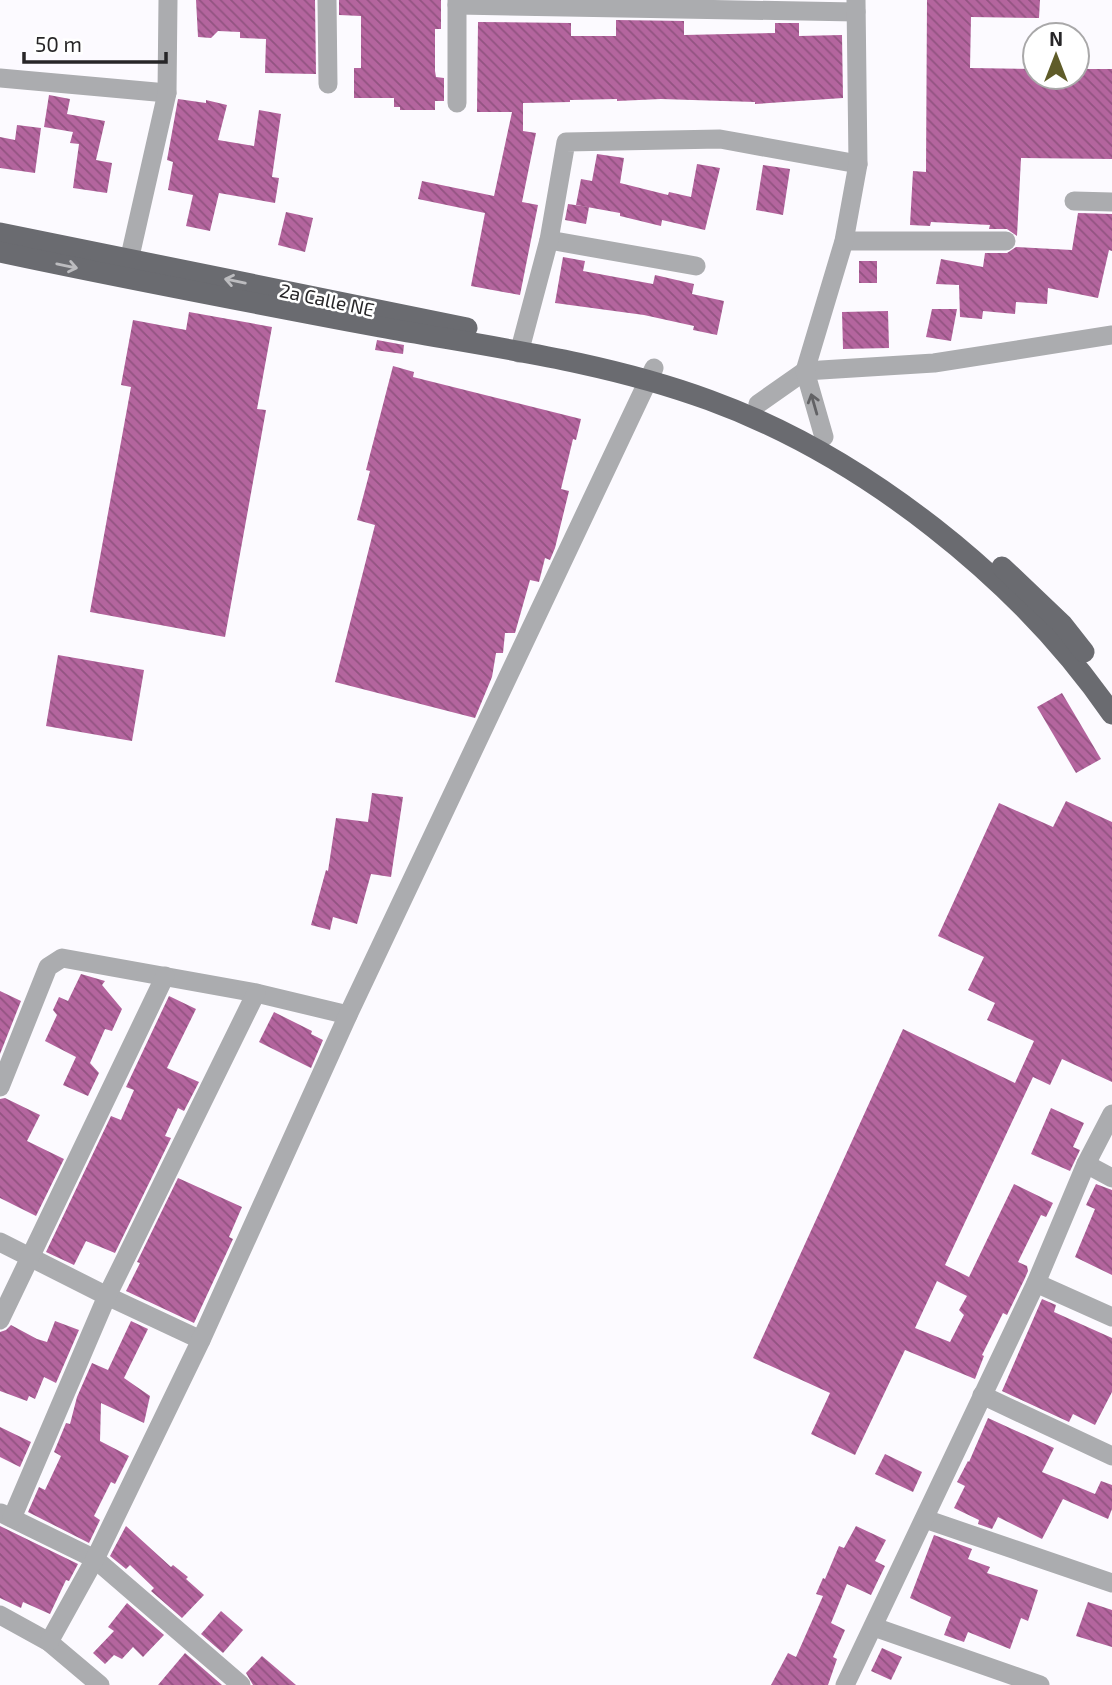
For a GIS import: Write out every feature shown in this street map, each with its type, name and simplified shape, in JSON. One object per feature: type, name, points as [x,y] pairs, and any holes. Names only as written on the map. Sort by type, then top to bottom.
[{"type":"main road","name":"2a Calle NE","points":[[0,233],[127,269]]},
{"type":"main road","name":"2a Calle NE","points":[[0,253],[127,269],[652,374]]},
{"type":"main road","points":[[652,374],[715,387],[758,404],[824,437],[913,494],[997,562],[1062,624],[1112,690]]},
{"type":"main road","points":[[652,374],[750,416],[816,449],[903,505],[989,574],[1047,631],[1084,674],[1112,713]]},
{"type":"street","points":[[127,269],[167,93],[168,0]]},
{"type":"street","points":[[327,0],[328,84]]},
{"type":"street","points":[[457,103],[457,2],[856,6],[858,164],[844,241],[805,371],[824,437]]},
{"type":"street","points":[[0,78],[167,93]]},
{"type":"street","points":[[521,346],[549,240],[566,142],[720,139],[858,164]]},
{"type":"street","points":[[1074,201],[1112,202]]},
{"type":"street","points":[[549,240],[696,266]]},
{"type":"street","points":[[844,241],[1006,240]]},
{"type":"street","points":[[758,404],[805,371],[934,363],[1112,335]]},
{"type":"street","points":[[49,1642],[95,1559],[201,1340],[348,1015],[652,374]]},
{"type":"street","points":[[0,1087],[48,967],[62,958],[256,993],[348,1015]]},
{"type":"street","points":[[0,1320],[165,976]]},
{"type":"street","points":[[241,1685],[95,1559],[6,1515],[107,1296],[256,993]]},
{"type":"street","points":[[845,1685],[1036,1283],[1086,1164],[1112,1114]]},
{"type":"street","points":[[1086,1164],[1112,1178]]},
{"type":"street","points":[[0,1242],[201,1340]]},
{"type":"street","points":[[1036,1283],[1112,1317]]},
{"type":"street","points":[[982,1395],[1112,1456]]},
{"type":"street","points":[[925,1519],[1112,1583]]},
{"type":"street","points":[[1,1617],[49,1642],[100,1685]]},
{"type":"street","points":[[874,1627],[1040,1685]]},
{"type":"building","points":[[196,0],[315,0],[316,74],[265,73],[266,39],[240,38],[240,32],[218,31],[211,38],[198,37]]},
{"type":"building","points":[[339,0],[441,0],[441,29],[435,29],[435,71],[436,77],[444,78],[444,101],[435,101],[435,110],[400,110],[400,107],[394,107],[394,98],[354,98],[354,68],[361,68],[361,16],[339,15]]},
{"type":"building","points":[[927,0],[1040,0],[1039,18],[971,17],[970,68],[1021,69],[1021,91],[1091,91],[1091,69],[1112,69],[1112,159],[1021,158],[1017,236],[1007,229],[989,229],[990,225],[931,222],[930,226],[910,225],[913,171],[926,172]]},
{"type":"building","points":[[616,20],[684,21],[684,35],[775,33],[775,23],[799,23],[799,36],[842,35],[843,98],[755,104],[661,99],[523,103],[523,131],[536,133],[522,202],[538,205],[520,295],[471,286],[485,213],[418,199],[422,181],[494,196],[512,112],[477,112],[478,22],[571,23],[571,36],[616,36]]},
{"type":"building","points":[[49,95],[70,99],[67,114],[105,121],[96,160],[112,163],[107,193],[73,188],[79,144],[70,143],[73,132],[44,127]]},
{"type":"building","points":[[178,99],[206,103],[206,100],[227,105],[218,140],[254,146],[259,110],[281,114],[272,177],[279,178],[275,203],[219,193],[210,231],[186,226],[193,195],[168,190],[173,162],[167,160]]},
{"type":"building","points":[[17,125],[41,128],[35,173],[0,168],[0,137],[15,140]]},
{"type":"building","points":[[597,154],[624,158],[620,183],[668,195],[669,192],[691,197],[697,164],[720,168],[705,230],[662,220],[661,226],[620,216],[620,213],[576,205],[581,179],[592,181]]},
{"type":"building","points":[[763,165],[790,169],[783,215],[756,210]]},
{"type":"building","points":[[568,204],[589,207],[586,224],[565,220]]},
{"type":"building","points":[[286,212],[313,218],[305,252],[278,245]]},
{"type":"building","points":[[1078,213],[1112,214],[1112,251],[1109,250],[1098,298],[1048,288],[1047,304],[1016,302],[1015,314],[983,311],[982,319],[960,317],[959,285],[936,284],[941,259],[983,267],[985,253],[1007,253],[1016,247],[1072,250]]},
{"type":"building","points":[[563,257],[585,261],[583,271],[653,284],[655,275],[694,284],[692,294],[724,301],[717,335],[693,330],[694,326],[644,315],[555,303]]},
{"type":"building","points":[[859,261],[877,261],[877,283],[859,283]]},
{"type":"building","points":[[932,309],[957,309],[951,341],[926,337]]},
{"type":"building","points":[[888,311],[889,348],[843,349],[842,312]]},
{"type":"building","points":[[189,312],[272,327],[257,409],[266,410],[225,637],[90,612],[131,387],[121,385],[133,320],[186,330]]},
{"type":"building","points":[[377,340],[404,345],[403,354],[375,350]]},
{"type":"building","points":[[393,366],[414,372],[413,377],[581,419],[576,440],[573,439],[561,489],[569,491],[555,548],[550,560],[545,558],[539,582],[530,580],[515,633],[505,633],[503,653],[496,653],[492,677],[475,718],[335,682],[375,525],[357,520],[370,471],[366,470]]},
{"type":"building","points":[[58,655],[144,670],[132,741],[46,726]]},
{"type":"building","points":[[1062,693],[1101,759],[1076,773],[1037,707]]},
{"type":"building","points":[[372,793],[403,797],[391,877],[371,874],[357,924],[333,917],[330,930],[311,925],[326,870],[328,871],[336,818],[368,822]]},
{"type":"building","points":[[1066,801],[1112,822],[1112,1082],[1062,1059],[1050,1085],[1033,1077],[945,1265],[969,1277],[1014,1184],[1053,1203],[1046,1217],[1041,1215],[1018,1262],[1027,1266],[1025,1278],[1007,1315],[1003,1313],[982,1355],[984,1356],[975,1379],[905,1350],[855,1455],[811,1434],[830,1393],[753,1358],[903,1029],[1015,1083],[1034,1041],[987,1020],[995,1003],[968,990],[984,957],[938,936],[999,803],[1053,827]],"holes":[[[937,1281],[967,1296],[959,1310],[964,1315],[950,1342],[915,1328]]]},
{"type":"building","points":[[81,974],[105,981],[102,985],[122,1009],[112,1031],[105,1029],[90,1063],[99,1073],[88,1096],[63,1085],[76,1057],[45,1041],[57,1015],[53,1010],[59,997],[68,1001]]},
{"type":"building","points":[[0,991],[21,1001],[0,1054]]},
{"type":"building","points":[[169,996],[196,1009],[167,1068],[199,1082],[184,1111],[178,1108],[165,1136],[171,1138],[115,1253],[86,1241],[74,1265],[46,1252],[111,1116],[121,1120],[134,1090],[126,1087]]},
{"type":"building","points":[[274,1012],[312,1031],[311,1034],[323,1040],[311,1068],[259,1042]]},
{"type":"building","points":[[5,1098],[40,1115],[27,1141],[64,1159],[36,1216],[0,1198],[0,1099]]},
{"type":"building","points":[[1051,1108],[1084,1123],[1073,1147],[1080,1150],[1070,1171],[1031,1154]]},
{"type":"building","points":[[178,1178],[242,1207],[229,1237],[233,1239],[194,1323],[126,1291],[140,1263],[137,1262]]},
{"type":"building","points":[[1096,1184],[1112,1190],[1112,1275],[1075,1257],[1095,1209],[1086,1205]]},
{"type":"building","points":[[1042,1299],[1056,1305],[1054,1312],[1112,1338],[1112,1392],[1095,1425],[1073,1414],[1069,1422],[1002,1391]]},
{"type":"building","points":[[55,1321],[79,1330],[56,1383],[44,1377],[35,1399],[29,1396],[27,1401],[0,1391],[0,1332],[11,1325],[47,1342]]},
{"type":"building","points":[[131,1321],[148,1329],[124,1378],[150,1396],[144,1423],[101,1403],[100,1441],[129,1456],[115,1484],[111,1482],[94,1516],[100,1520],[89,1543],[28,1512],[39,1487],[45,1490],[61,1456],[54,1452],[66,1423],[70,1424],[77,1397],[92,1363],[108,1370]]},
{"type":"building","points":[[988,1418],[1054,1448],[1042,1472],[1095,1494],[1101,1481],[1112,1485],[1112,1509],[1108,1519],[1063,1499],[1042,1539],[998,1517],[992,1529],[978,1524],[979,1520],[954,1508],[965,1486],[957,1482]]},
{"type":"building","points":[[0,1427],[31,1442],[20,1467],[0,1457]]},
{"type":"building","points":[[885,1454],[922,1472],[913,1492],[875,1474]]},
{"type":"building","points":[[0,1526],[78,1564],[69,1581],[66,1580],[50,1614],[23,1602],[21,1608],[0,1598]]},
{"type":"building","points":[[126,1526],[171,1567],[173,1565],[188,1577],[186,1579],[204,1595],[182,1618],[151,1591],[154,1588],[130,1565],[126,1569],[110,1556]]},
{"type":"building","points":[[856,1526],[886,1540],[875,1561],[885,1566],[871,1595],[847,1584],[831,1623],[845,1630],[833,1657],[837,1659],[828,1685],[771,1685],[788,1653],[796,1657],[823,1596],[816,1594],[823,1578],[825,1579],[839,1546],[844,1548]]},
{"type":"building","points":[[934,1535],[972,1549],[968,1559],[990,1567],[987,1573],[1038,1590],[1028,1621],[1021,1618],[1010,1649],[968,1632],[964,1642],[944,1635],[951,1617],[910,1598]]},
{"type":"building","points":[[1088,1602],[1112,1610],[1112,1647],[1076,1636]]},
{"type":"building","points":[[127,1603],[164,1635],[143,1657],[133,1647],[122,1659],[114,1655],[105,1664],[93,1653],[114,1631],[108,1627]]},
{"type":"building","points":[[221,1611],[243,1630],[223,1653],[201,1634]]},
{"type":"building","points":[[882,1648],[902,1657],[891,1680],[871,1671]]},
{"type":"building","points":[[185,1653],[222,1685],[158,1685]]},
{"type":"building","points":[[262,1656],[296,1685],[253,1685],[246,1673]]}]
